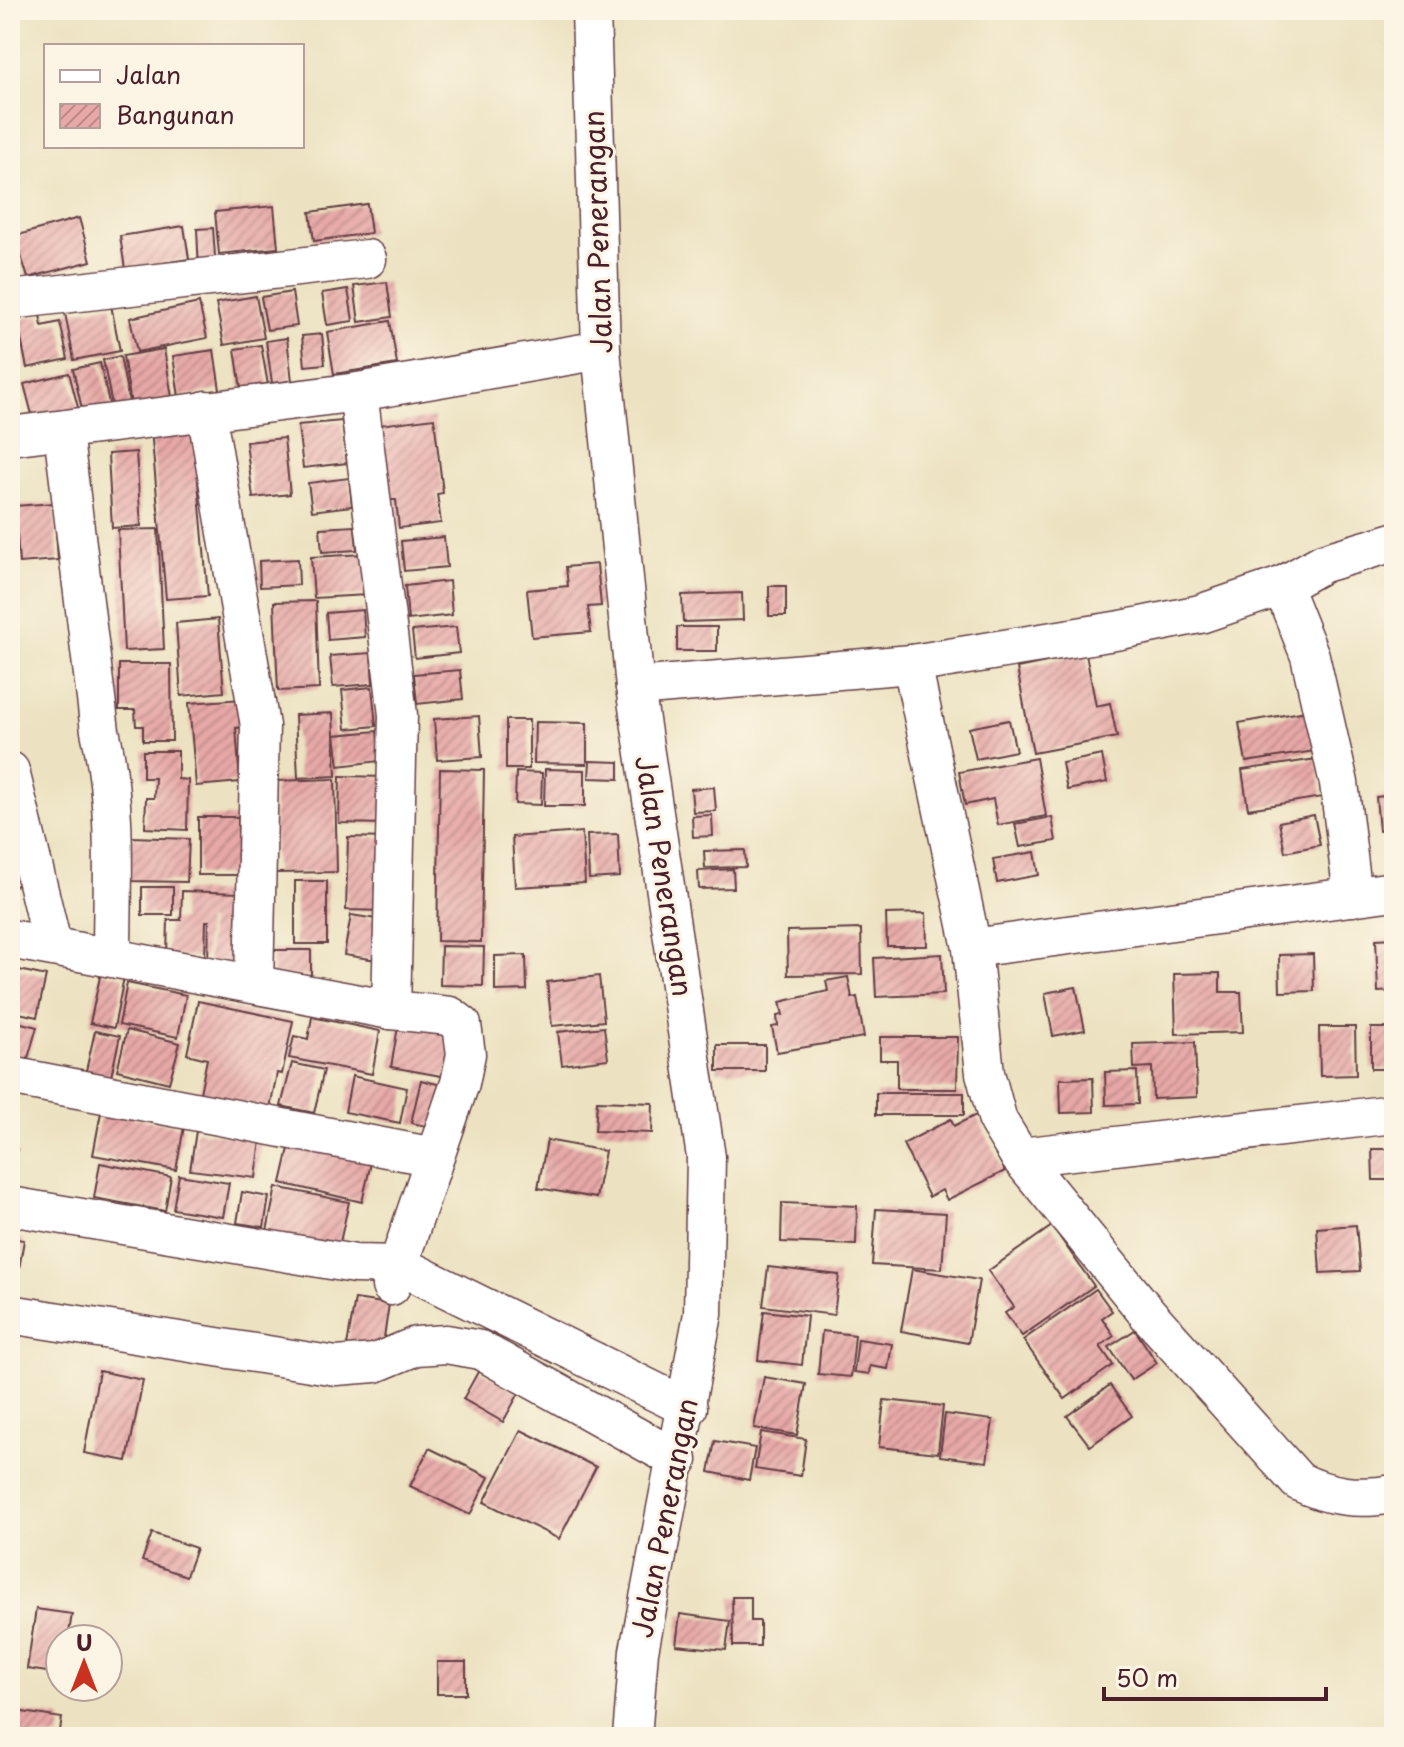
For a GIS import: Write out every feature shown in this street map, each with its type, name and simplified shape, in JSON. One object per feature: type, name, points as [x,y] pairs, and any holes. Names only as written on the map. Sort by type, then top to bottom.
[{"type":"street","name":"Jalan Penerangan","points":[[591,10],[601,350],[635,687],[706,1157],[703,1314],[683,1433],[639,1651],[632,1737]]},
{"type":"street","points":[[10,300],[367,259]]},
{"type":"street","points":[[11,429],[63,431],[358,392],[601,350]]},
{"type":"street","points":[[358,392],[398,715],[391,1010]]},
{"type":"street","points":[[206,410],[260,726],[254,983]]},
{"type":"street","points":[[63,431],[100,731],[108,765],[113,821],[112,957]]},
{"type":"street","points":[[635,687],[912,664],[1200,614],[1282,586],[1323,563],[1394,542]]},
{"type":"street","points":[[1282,586],[1310,656],[1339,783],[1353,897]]},
{"type":"street","points":[[912,664],[972,948],[985,1073],[998,1121],[1020,1157],[1148,1314],[1298,1481],[1318,1491],[1352,1497],[1394,1494]]},
{"type":"street","points":[[10,771],[52,944]]},
{"type":"street","points":[[972,948],[1394,891]]},
{"type":"street","points":[[10,939],[52,944],[391,1010],[450,1016],[462,1025],[466,1054],[460,1083],[395,1276]]},
{"type":"street","points":[[10,1076],[434,1157]]},
{"type":"street","points":[[1020,1157],[1394,1114]]},
{"type":"street","points":[[10,1206],[355,1264],[395,1276],[518,1336],[683,1433]]},
{"type":"street","points":[[10,1314],[336,1366],[375,1363],[416,1346],[446,1344],[480,1350],[683,1433]]},
{"type":"building","points":[[367,204],[371,233],[314,241],[310,212]]},
{"type":"building","points":[[274,206],[278,248],[219,254],[215,212]]},
{"type":"building","points":[[79,218],[91,261],[28,278],[15,236]]},
{"type":"building","points":[[184,226],[189,259],[125,269],[120,236]]},
{"type":"building","points":[[213,228],[216,270],[199,271],[197,229]]},
{"type":"building","points":[[387,282],[392,317],[359,322],[354,286]]},
{"type":"building","points":[[348,289],[353,321],[327,325],[322,293]]},
{"type":"building","points":[[292,292],[297,326],[267,330],[261,297]]},
{"type":"building","points":[[256,296],[264,338],[224,345],[216,303]]},
{"type":"building","points":[[199,303],[207,338],[137,352],[130,318]]},
{"type":"building","points":[[111,305],[120,351],[74,360],[65,313]]},
{"type":"building","points":[[40,315],[42,326],[60,322],[68,359],[27,368],[17,319]]},
{"type":"building","points":[[390,321],[397,364],[334,374],[327,332]]},
{"type":"building","points":[[322,334],[325,364],[305,366],[302,336]]},
{"type":"building","points":[[287,338],[292,381],[272,383],[266,341]]},
{"type":"building","points":[[261,345],[269,391],[242,395],[235,349]]},
{"type":"building","points":[[164,349],[173,403],[132,410],[123,356]]},
{"type":"building","points":[[214,350],[220,390],[179,397],[173,356]]},
{"type":"building","points":[[120,356],[130,407],[113,410],[103,360]]},
{"type":"building","points":[[100,363],[110,407],[83,414],[73,369]]},
{"type":"building","points":[[69,373],[80,415],[35,426],[24,384]]},
{"type":"building","points":[[434,418],[443,493],[437,494],[441,523],[399,528],[396,500],[388,500],[379,425]]},
{"type":"building","points":[[342,421],[347,463],[303,468],[298,425]]},
{"type":"building","points":[[193,425],[208,596],[166,599],[151,429]]},
{"type":"building","points":[[284,438],[290,494],[253,498],[246,442]]},
{"type":"building","points":[[136,452],[141,526],[112,528],[108,454]]},
{"type":"building","points":[[349,478],[352,506],[312,511],[308,483]]},
{"type":"building","points":[[54,503],[58,560],[19,563],[15,506]]},
{"type":"building","points":[[355,526],[357,550],[322,552],[320,528]]},
{"type":"building","points":[[158,529],[164,649],[124,651],[118,530]]},
{"type":"building","points":[[444,537],[447,567],[404,571],[401,541]]},
{"type":"building","points":[[364,554],[367,595],[314,598],[311,557]]},
{"type":"building","points":[[298,559],[299,585],[260,587],[259,561]]},
{"type":"building","points":[[597,564],[601,606],[588,607],[591,632],[532,637],[527,590],[568,586],[566,567]]},
{"type":"building","points":[[449,581],[452,615],[408,620],[405,586]]},
{"type":"building","points":[[769,586],[786,586],[786,616],[769,616]]},
{"type":"building","points":[[742,593],[743,620],[683,622],[682,595]]},
{"type":"building","points":[[316,601],[319,689],[278,691],[274,602]]},
{"type":"building","points":[[363,610],[365,637],[328,640],[326,613]]},
{"type":"building","points":[[218,619],[224,692],[181,696],[176,623]]},
{"type":"building","points":[[456,627],[459,653],[415,658],[412,631]]},
{"type":"building","points":[[677,627],[717,627],[717,651],[677,651]]},
{"type":"building","points":[[371,653],[373,684],[333,687],[330,656]]},
{"type":"building","points":[[1086,654],[1096,706],[1110,703],[1117,737],[1033,753],[1017,668]]},
{"type":"building","points":[[119,664],[171,664],[172,741],[143,741],[143,726],[136,726],[135,710],[119,710]]},
{"type":"building","points":[[460,670],[463,699],[417,704],[414,674]]},
{"type":"building","points":[[372,687],[376,726],[346,729],[342,690]]},
{"type":"building","points":[[243,699],[245,727],[236,728],[240,782],[196,786],[189,703]]},
{"type":"building","points":[[1307,711],[1315,751],[1246,762],[1239,723]]},
{"type":"building","points":[[333,713],[336,776],[298,778],[295,715]]},
{"type":"building","points":[[479,716],[482,757],[437,760],[434,719]]},
{"type":"building","points":[[506,720],[529,720],[529,769],[506,769]]},
{"type":"building","points":[[1009,720],[1016,751],[976,759],[969,728]]},
{"type":"building","points":[[535,722],[587,723],[587,764],[534,763]]},
{"type":"building","points":[[377,731],[380,761],[339,766],[335,735]]},
{"type":"building","points":[[143,751],[178,751],[178,779],[188,780],[187,830],[145,828],[146,798],[154,798],[155,778],[143,778]]},
{"type":"building","points":[[1102,755],[1107,782],[1067,790],[1062,763]]},
{"type":"building","points":[[1036,758],[1046,816],[998,825],[993,799],[965,805],[959,772]]},
{"type":"building","points":[[1317,759],[1322,797],[1248,809],[1242,770]]},
{"type":"building","points":[[590,761],[619,762],[619,779],[589,778]]},
{"type":"building","points":[[440,769],[484,770],[481,942],[437,941]]},
{"type":"building","points":[[545,769],[585,770],[585,806],[544,806]]},
{"type":"building","points":[[516,772],[542,773],[541,805],[515,804]]},
{"type":"building","points":[[340,776],[388,777],[387,824],[339,823]]},
{"type":"building","points":[[335,779],[337,872],[275,873],[274,781]]},
{"type":"building","points":[[714,787],[716,811],[693,812],[691,789]]},
{"type":"building","points":[[1394,795],[1394,830],[1379,831],[1376,797]]},
{"type":"building","points":[[712,815],[713,836],[693,837],[692,816]]},
{"type":"building","points":[[1314,815],[1320,845],[1285,852],[1279,822]]},
{"type":"building","points":[[198,817],[238,817],[238,875],[198,875]]},
{"type":"building","points":[[1052,817],[1056,841],[1020,847],[1015,824]]},
{"type":"building","points":[[10,829],[26,883],[10,887]]},
{"type":"building","points":[[582,832],[585,883],[515,887],[512,837]]},
{"type":"building","points":[[618,834],[620,877],[589,879],[587,835]]},
{"type":"building","points":[[131,837],[189,839],[187,882],[130,881]]},
{"type":"building","points":[[348,837],[388,838],[386,911],[346,910]]},
{"type":"building","points":[[745,850],[746,867],[705,868],[704,851]]},
{"type":"building","points":[[1035,852],[1039,875],[997,883],[993,859]]},
{"type":"building","points":[[733,869],[734,888],[699,889],[698,871]]},
{"type":"building","points":[[295,881],[327,881],[327,944],[295,944]]},
{"type":"building","points":[[142,887],[173,887],[173,915],[142,915]]},
{"type":"building","points":[[182,891],[241,893],[239,962],[208,962],[209,921],[206,921],[205,957],[167,956],[168,920],[181,920]]},
{"type":"building","points":[[926,913],[927,946],[887,946],[886,914]]},
{"type":"building","points":[[351,915],[383,920],[377,960],[344,955]]},
{"type":"building","points":[[861,929],[862,974],[788,975],[787,931]]},
{"type":"building","points":[[1394,938],[1394,991],[1378,992],[1376,939]]},
{"type":"building","points":[[441,946],[484,947],[483,986],[440,985]]},
{"type":"building","points":[[272,950],[311,950],[311,976],[272,975]]},
{"type":"building","points":[[942,954],[944,994],[876,997],[874,958]]},
{"type":"building","points":[[1313,954],[1314,991],[1280,992],[1279,955]]},
{"type":"building","points":[[526,955],[527,990],[495,991],[495,956]]},
{"type":"building","points":[[15,969],[46,976],[37,1017],[10,1011]]},
{"type":"building","points":[[101,972],[124,977],[114,1028],[90,1023]]},
{"type":"building","points":[[1220,973],[1220,992],[1241,992],[1243,1032],[1176,1034],[1174,974]]},
{"type":"building","points":[[599,976],[604,1021],[552,1026],[547,982]]},
{"type":"building","points":[[848,977],[852,998],[857,997],[864,1037],[777,1052],[772,1027],[778,1026],[777,1016],[783,1015],[780,1002],[828,991],[826,981]]},
{"type":"building","points":[[127,983],[186,995],[178,1037],[119,1025]]},
{"type":"building","points":[[1076,987],[1085,1030],[1053,1036],[1045,993]]},
{"type":"building","points":[[198,1001],[293,1021],[282,1074],[277,1073],[270,1108],[200,1093],[207,1059],[187,1054]]},
{"type":"building","points":[[312,1017],[380,1031],[372,1074],[289,1058],[294,1036],[308,1039]]},
{"type":"building","points":[[10,1020],[37,1027],[24,1072],[10,1068]]},
{"type":"building","points":[[399,1021],[455,1032],[447,1077],[391,1067]]},
{"type":"building","points":[[604,1027],[608,1059],[562,1065],[558,1032]]},
{"type":"building","points":[[1319,1027],[1355,1027],[1356,1075],[1320,1076]]},
{"type":"building","points":[[1371,1028],[1394,1028],[1394,1069],[1371,1069]]},
{"type":"building","points":[[127,1030],[180,1043],[169,1083],[117,1070]]},
{"type":"building","points":[[95,1031],[120,1036],[110,1081],[85,1075]]},
{"type":"building","points":[[880,1037],[958,1037],[957,1089],[897,1089],[897,1060],[880,1060]]},
{"type":"building","points":[[1195,1042],[1197,1097],[1153,1099],[1152,1067],[1134,1068],[1133,1044]]},
{"type":"building","points":[[717,1045],[765,1045],[765,1071],[717,1071]]},
{"type":"building","points":[[292,1063],[324,1070],[314,1113],[281,1106]]},
{"type":"building","points":[[1137,1071],[1138,1104],[1106,1105],[1105,1072]]},
{"type":"building","points":[[352,1076],[407,1088],[400,1123],[345,1112]]},
{"type":"building","points":[[1093,1078],[1094,1112],[1061,1113],[1060,1079]]},
{"type":"building","points":[[421,1080],[450,1087],[440,1129],[411,1123]]},
{"type":"building","points":[[876,1093],[964,1093],[964,1115],[876,1115]]},
{"type":"building","points":[[597,1101],[653,1103],[652,1133],[595,1131]]},
{"type":"building","points":[[101,1112],[184,1127],[176,1170],[93,1155]]},
{"type":"building","points":[[976,1115],[1005,1171],[947,1200],[942,1190],[929,1197],[903,1144],[951,1119],[954,1126]]},
{"type":"building","points":[[196,1131],[261,1140],[256,1178],[190,1170]]},
{"type":"building","points":[[547,1140],[605,1151],[596,1198],[538,1188]]},
{"type":"building","points":[[290,1144],[371,1163],[362,1202],[281,1183]]},
{"type":"building","points":[[10,1148],[17,1149],[11,1175],[10,1175]]},
{"type":"building","points":[[1372,1149],[1394,1149],[1394,1180],[1373,1180]]},
{"type":"building","points":[[100,1163],[171,1177],[165,1211],[94,1198]]},
{"type":"building","points":[[179,1175],[229,1183],[223,1217],[173,1209]]},
{"type":"building","points":[[276,1187],[349,1202],[338,1251],[266,1236]]},
{"type":"building","points":[[242,1192],[269,1197],[264,1227],[237,1223]]},
{"type":"building","points":[[782,1203],[857,1206],[856,1245],[781,1242]]},
{"type":"building","points":[[876,1209],[946,1213],[942,1269],[872,1265]]},
{"type":"building","points":[[1356,1225],[1360,1271],[1320,1273],[1317,1228]]},
{"type":"building","points":[[1052,1226],[1094,1286],[1022,1336],[1005,1313],[1014,1307],[988,1271]]},
{"type":"building","points":[[10,1238],[24,1240],[16,1286],[10,1286]]},
{"type":"building","points":[[768,1267],[839,1275],[834,1315],[763,1306]]},
{"type":"building","points":[[912,1269],[979,1280],[968,1343],[901,1331]]},
{"type":"building","points":[[1096,1289],[1112,1311],[1102,1318],[1114,1336],[1100,1346],[1113,1365],[1065,1399],[1023,1340]]},
{"type":"building","points":[[355,1299],[389,1304],[382,1351],[347,1346]]},
{"type":"building","points":[[764,1311],[807,1316],[802,1365],[758,1360]]},
{"type":"building","points":[[1135,1330],[1157,1363],[1131,1380],[1109,1347]]},
{"type":"building","points":[[822,1331],[855,1335],[851,1377],[818,1374]]},
{"type":"building","points":[[858,1339],[892,1344],[888,1369],[870,1366],[869,1374],[854,1372]]},
{"type":"building","points":[[479,1370],[519,1393],[503,1422],[463,1399]]},
{"type":"building","points":[[99,1371],[143,1380],[127,1461],[84,1453]]},
{"type":"building","points":[[764,1377],[806,1384],[797,1435],[754,1428]]},
{"type":"building","points":[[1110,1385],[1132,1416],[1090,1446],[1067,1416]]},
{"type":"building","points":[[884,1400],[943,1406],[938,1453],[879,1447]]},
{"type":"building","points":[[945,1414],[993,1420],[987,1462],[940,1456]]},
{"type":"building","points":[[521,1430],[596,1467],[559,1539],[484,1502]]},
{"type":"building","points":[[761,1432],[806,1439],[801,1476],[755,1469]]},
{"type":"building","points":[[715,1441],[755,1448],[749,1480],[709,1472]]},
{"type":"building","points":[[429,1448],[489,1477],[470,1515],[410,1486]]},
{"type":"building","points":[[152,1533],[196,1548],[186,1576],[142,1561]]},
{"type":"building","points":[[732,1597],[751,1597],[751,1621],[760,1621],[760,1646],[733,1646]]},
{"type":"building","points":[[36,1609],[72,1614],[71,1623],[44,1623],[44,1672],[27,1669]]},
{"type":"building","points":[[680,1614],[730,1621],[726,1650],[676,1645]]},
{"type":"building","points":[[437,1662],[466,1662],[466,1694],[437,1694]]},
{"type":"building","points":[[16,1711],[62,1718],[59,1737],[12,1737]]}]
